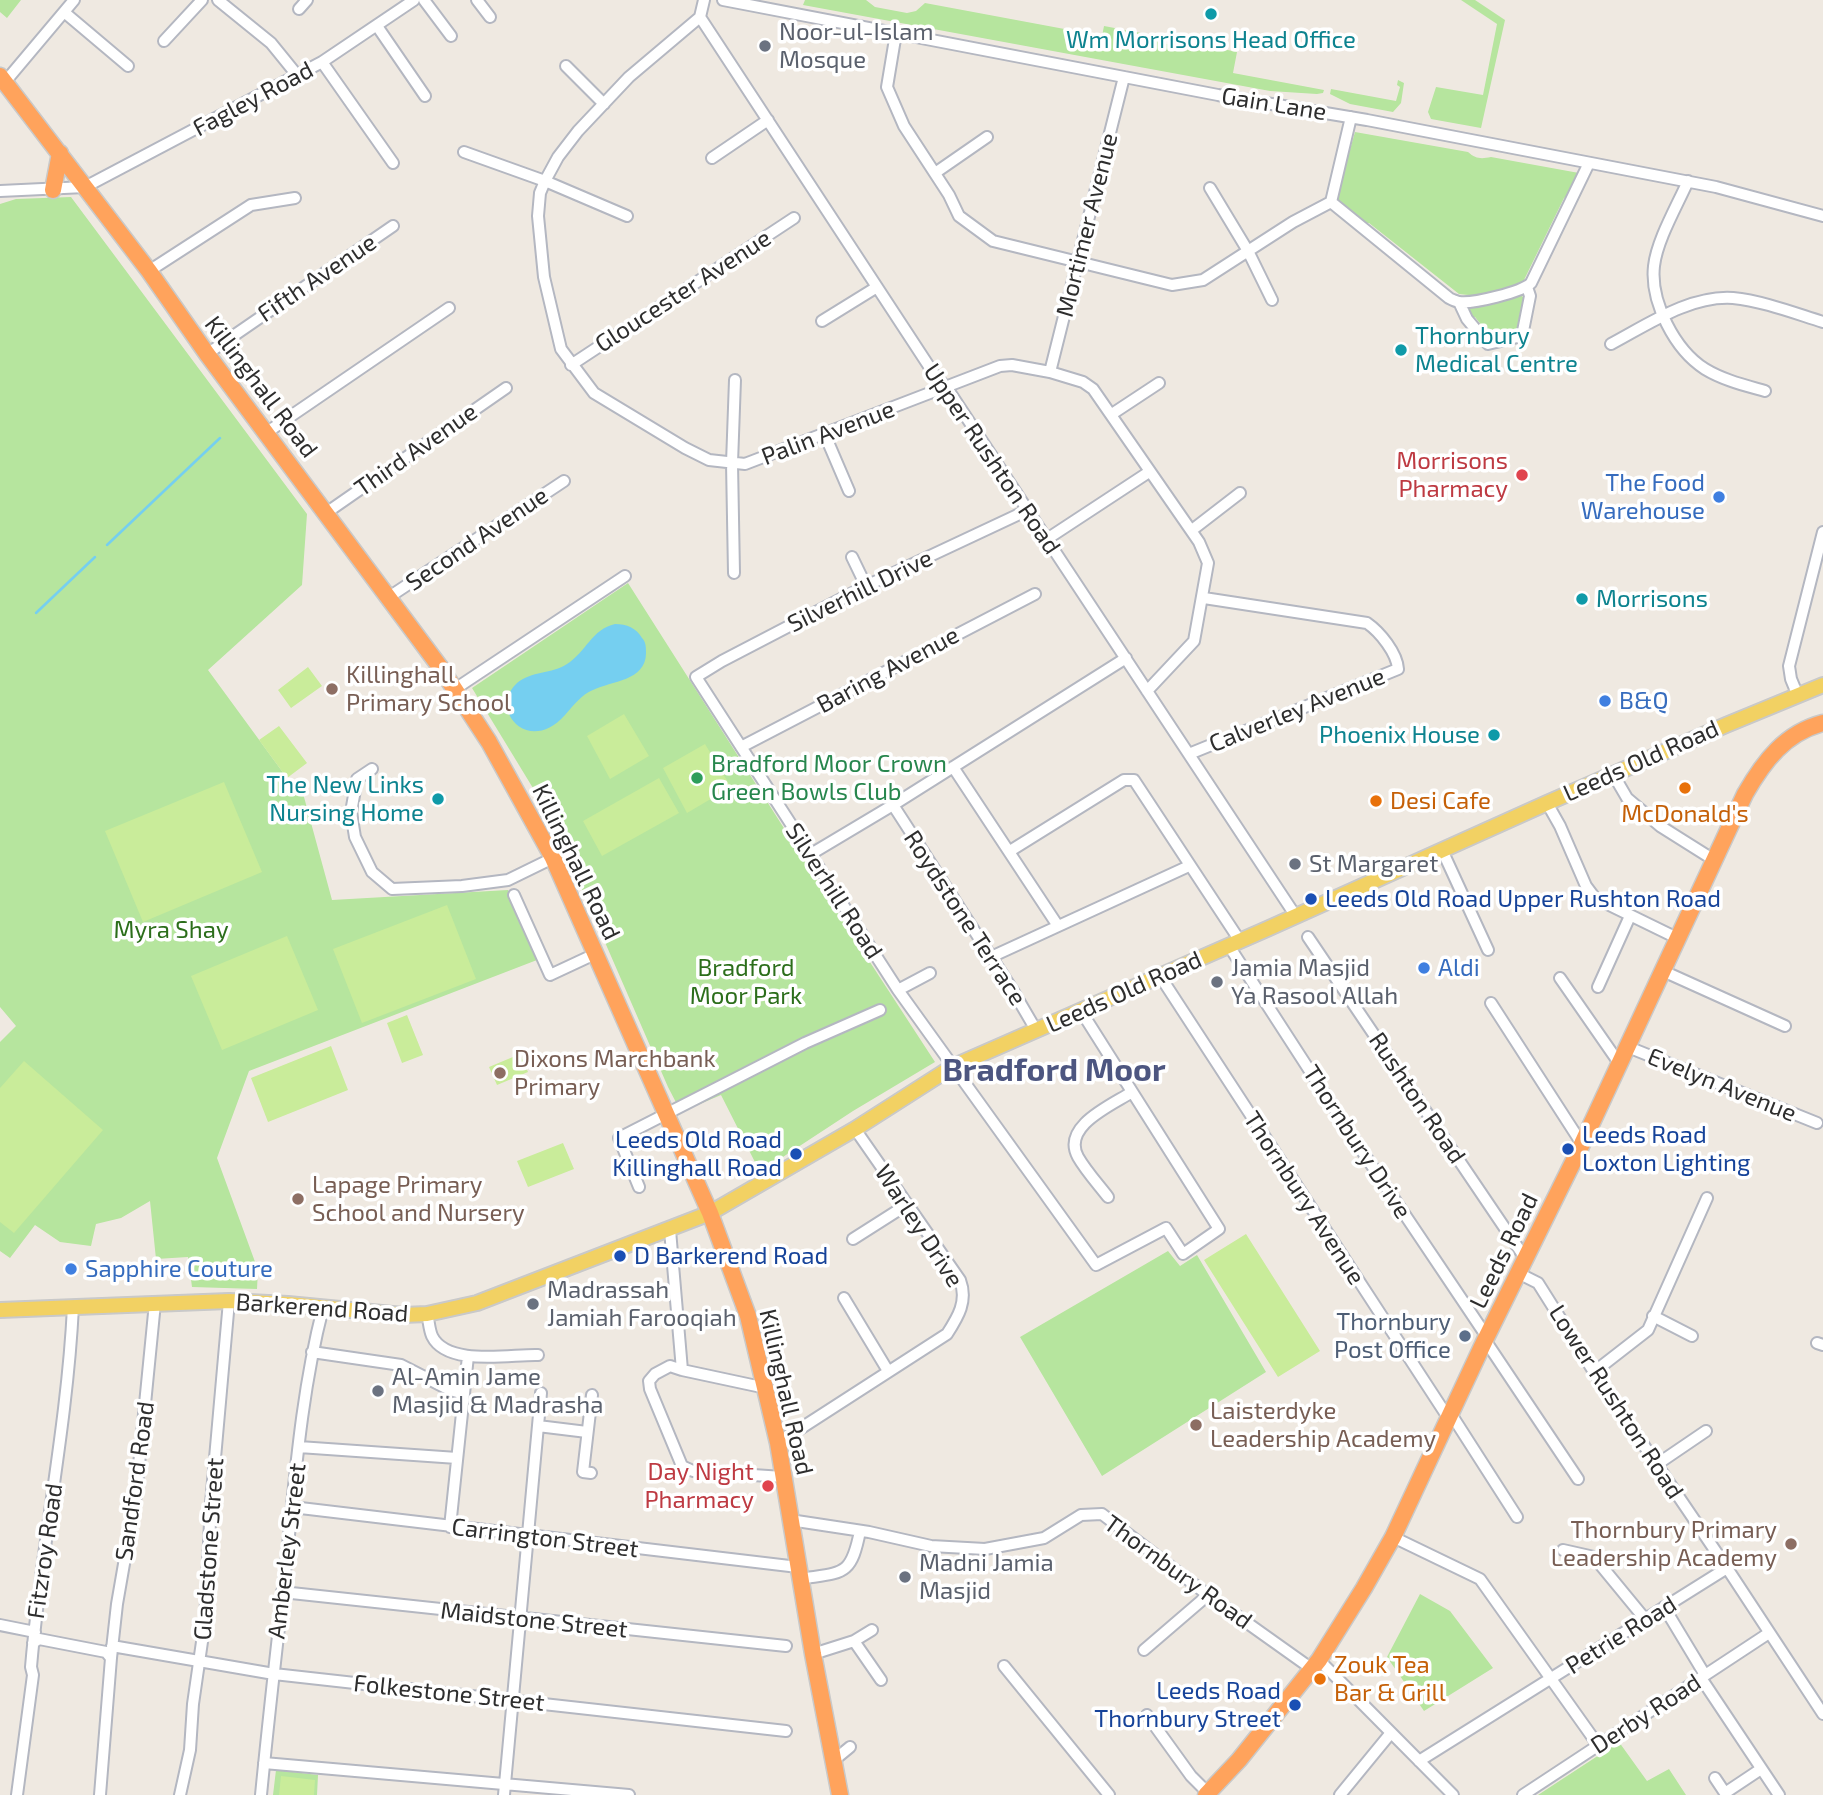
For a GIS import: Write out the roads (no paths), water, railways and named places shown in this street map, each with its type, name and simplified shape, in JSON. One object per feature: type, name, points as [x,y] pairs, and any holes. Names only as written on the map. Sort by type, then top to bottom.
[{"type":"highway","name":"Killinghall Road","points":[[2,79],[149,271],[207,354],[455,689],[503,765],[553,858],[710,1213],[748,1316],[778,1443],[813,1654],[840,1795]]},
{"type":"highway","points":[[53,190],[60,153]]},
{"type":"highway","name":"Leeds Road","points":[[1207,1794],[1239,1760],[1315,1664],[1364,1588],[1393,1537],[1486,1338],[1582,1144],[1745,794],[1765,762],[1791,737],[1823,723]]},
{"type":"main road","name":"Leeds Old Road","points":[[710,1213],[855,1129],[952,1067],[1234,944],[1546,803],[1823,685]]},
{"type":"main road","name":"Barkerend Road","points":[[0,1310],[229,1301],[403,1315],[427,1314],[477,1303],[710,1213]]},
{"type":"street","points":[[2,79],[74,0]]},
{"type":"street","points":[[164,41],[202,0]]},
{"type":"street","points":[[218,0],[271,43],[297,75]]},
{"type":"street","points":[[299,9],[307,0]]},
{"type":"street","name":"Fagley Road","points":[[85,187],[322,62],[414,0]]},
{"type":"street","points":[[424,0],[452,36]]},
{"type":"street","points":[[477,0],[491,17]]},
{"type":"street","points":[[700,17],[704,0]]},
{"type":"street","name":"Gain Lane","points":[[723,0],[1124,78],[1351,117],[1688,181],[1743,193],[1823,216]]},
{"type":"street","points":[[64,12],[128,66]]},
{"type":"street","name":"Palin Avenue","points":[[700,17],[629,77],[604,104],[565,148],[540,192],[537,216],[544,277],[561,349],[571,365],[594,393],[685,448],[709,460],[745,464],[1000,366],[1012,365],[1050,372],[1083,382],[1093,389],[1112,414],[1149,472],[1192,530],[1208,563],[1204,598],[1194,641],[1147,691]]},
{"type":"street","name":"Upper Rushton Road","points":[[700,17],[877,288],[936,377],[947,388],[1295,915]]},
{"type":"street","points":[[377,26],[425,96]]},
{"type":"street","points":[[896,33],[887,87],[904,125],[949,195],[959,216],[993,241],[1172,285],[1203,280],[1293,222],[1331,202],[1351,117]]},
{"type":"street","points":[[322,62],[393,163]]},
{"type":"street","points":[[566,66],[604,104]]},
{"type":"street","name":"Mortimer Avenue","points":[[1050,372],[1124,78]]},
{"type":"street","points":[[712,158],[768,120]]},
{"type":"street","points":[[935,173],[987,137]]},
{"type":"street","points":[[464,152],[545,181],[627,216]]},
{"type":"street","points":[[1331,202],[1448,298],[1459,302],[1531,284],[1589,163]]},
{"type":"street","points":[[1688,181],[1657,252],[1654,266],[1654,283],[1664,317],[1690,357],[1704,368],[1724,379],[1765,391]]},
{"type":"street","points":[[0,191],[85,187]]},
{"type":"street","points":[[1210,188],[1248,251],[1272,300]]},
{"type":"street","points":[[149,271],[251,205],[295,198]]},
{"type":"street","name":"Gloucester Avenue","points":[[571,365],[794,218]]},
{"type":"street","name":"Fifth Avenue","points":[[207,354],[393,226]]},
{"type":"street","points":[[1459,302],[1467,319],[1489,344],[1522,336],[1530,296],[1527,287]]},
{"type":"street","points":[[822,321],[877,288]]},
{"type":"street","points":[[1611,344],[1700,301],[1732,298],[1823,322]]},
{"type":"street","points":[[266,433],[449,308]]},
{"type":"street","points":[[734,573],[732,463],[735,380]]},
{"type":"street","points":[[1112,414],[1159,383]]},
{"type":"street","name":"Third Avenue","points":[[326,513],[506,388]]},
{"type":"street","points":[[825,435],[849,491]]},
{"type":"street","points":[[1047,539],[1149,472]]},
{"type":"street","name":"Second Avenue","points":[[389,597],[564,481]]},
{"type":"street","points":[[1192,530],[1240,493]]},
{"type":"street","name":"Silverhill Drive","points":[[696,677],[866,586],[1028,510]]},
{"type":"street","points":[[1798,696],[1789,666],[1823,532]]},
{"type":"street","points":[[852,557],[866,586]]},
{"type":"street","points":[[455,689],[625,576]]},
{"type":"street","name":"Baring Avenue","points":[[741,747],[1035,594]]},
{"type":"street","name":"Calverley Avenue","points":[[1189,754],[1398,669],[1398,661],[1377,629],[1367,623],[1204,598]]},
{"type":"street","points":[[811,854],[893,806],[1126,658]]},
{"type":"street","name":"Silverhill Road","points":[[696,677],[898,990],[1096,1265],[1166,1227],[1183,1254],[1219,1229],[1132,1091]]},
{"type":"street","points":[[953,767],[1058,926]]},
{"type":"street","points":[[372,769],[357,779],[351,812],[355,837],[372,872],[392,889],[462,886],[508,880],[553,858]]},
{"type":"street","points":[[1614,774],[1623,793],[1660,826],[1714,860]]},
{"type":"street","name":"Thornbury Drive","points":[[1010,850],[1124,780],[1134,780],[1350,1133],[1578,1479]]},
{"type":"street","points":[[1546,803],[1560,826],[1590,892],[1601,903],[1677,938]]},
{"type":"street","name":"Roydstone Terrace","points":[[893,806],[1037,1030]]},
{"type":"street","points":[[1442,850],[1488,950]]},
{"type":"street","points":[[991,957],[1189,866]]},
{"type":"street","points":[[514,895],[550,975],[595,954]]},
{"type":"street","points":[[1598,987],[1630,916]]},
{"type":"street","name":"Rushton Road","points":[[1308,937],[1521,1266]]},
{"type":"street","points":[[1663,971],[1784,1026]]},
{"type":"street","points":[[898,990],[930,973]]},
{"type":"street","name":"Thornbury Avenue","points":[[1160,976],[1517,1517]]},
{"type":"street","points":[[1560,978],[1619,1063]]},
{"type":"street","points":[[1491,1003],[1582,1144]]},
{"type":"street","points":[[639,1187],[619,1138],[805,1042],[880,1010]]},
{"type":"street","points":[[1081,1011],[1132,1091],[1082,1124],[1077,1133],[1077,1154],[1108,1197]]},
{"type":"street","name":"Evelyn Avenue","points":[[1628,1047],[1817,1123]]},
{"type":"street","name":"Warley Drive","points":[[778,1443],[947,1334],[960,1315],[964,1290],[960,1280],[855,1129]]},
{"type":"street","points":[[1594,1372],[1647,1330],[1707,1198]]},
{"type":"street","points":[[853,1239],[908,1204]]},
{"type":"street","points":[[670,1230],[682,1370]]},
{"type":"street","name":"Lower Rushton Road","points":[[1521,1266],[1538,1283],[1594,1372],[1823,1714]]},
{"type":"street","points":[[844,1298],[888,1371]]},
{"type":"street","name":"Gladstone Street","points":[[180,1795],[190,1750],[196,1674],[201,1658],[211,1503],[229,1301]]},
{"type":"street","name":"Sandford Road","points":[[100,1795],[110,1652],[136,1495],[156,1303]]},
{"type":"street","name":"Fitzroy Road","points":[[17,1795],[33,1675],[31,1667],[34,1632],[71,1348],[73,1307]]},
{"type":"street","name":"Amberley Street","points":[[261,1795],[299,1447],[312,1352],[323,1308]]},
{"type":"street","points":[[427,1314],[432,1335],[437,1343],[468,1356],[499,1358],[538,1355]]},
{"type":"street","points":[[1653,1316],[1692,1336]]},
{"type":"street","points":[[312,1352],[401,1365],[450,1390],[464,1394]]},
{"type":"street","points":[[450,1527],[468,1356]]},
{"type":"street","points":[[766,1388],[670,1366],[649,1381],[682,1466],[693,1471],[783,1477]]},
{"type":"street","points":[[505,1789],[541,1393]]},
{"type":"street","points":[[590,1473],[583,1472],[592,1395]]},
{"type":"street","points":[[538,1426],[587,1432]]},
{"type":"street","points":[[1656,1465],[1706,1431]]},
{"type":"street","points":[[299,1447],[457,1458]]},
{"type":"street","name":"Carrington Street","points":[[292,1507],[799,1573],[840,1572],[855,1558],[860,1531]]},
{"type":"street","name":"Thornbury Road","points":[[790,1520],[931,1546],[985,1549],[1044,1538],[1081,1516],[1101,1514],[1208,1595],[1315,1664],[1453,1795]]},
{"type":"street","points":[[1393,1537],[1480,1579],[1598,1745]]},
{"type":"street","points":[[1563,1550],[1594,1557],[1645,1619]]},
{"type":"street","name":"Petrie Road","points":[[1419,1761],[1727,1568]]},
{"type":"street","name":"Maidstone Street","points":[[282,1592],[786,1646]]},
{"type":"street","points":[[1144,1650],[1208,1595]]},
{"type":"street","points":[[1664,1607],[1703,1676],[1779,1795]]},
{"type":"street","name":"Folkestone Street","points":[[0,1625],[34,1632],[39,1639],[110,1652],[201,1658],[274,1674],[786,1731]]},
{"type":"street","points":[[813,1654],[854,1641],[872,1630]]},
{"type":"street","name":"Derby Road","points":[[1523,1795],[1769,1633]]},
{"type":"street","points":[[854,1641],[881,1680]]},
{"type":"street","points":[[1004,1666],[1109,1795]]},
{"type":"street","points":[[1147,1715],[1207,1794]]},
{"type":"street","points":[[1339,1795],[1390,1734]]},
{"type":"street","points":[[833,1761],[850,1747]]},
{"type":"street","points":[[264,1763],[505,1789],[629,1795]]},
{"type":"street","points":[[1715,1778],[1726,1793],[1762,1769]]},
{"type":"water","points":[[615,624],[631,627],[644,641],[646,653],[640,669],[626,679],[600,687],[581,697],[551,727],[538,731],[526,730],[517,724],[510,716],[507,705],[509,694],[517,683],[529,676],[555,670],[567,664],[600,631]]},
{"type":"waterway","points":[[107,545],[220,438]]},
{"type":"waterway","points":[[36,613],[95,557]]},
{"type":"place","name":"Wm Morrisons Head Office","points":[[1211,14]]},
{"type":"place","name":"Noor-ul-Islam Mosque","points":[[765,46]]},
{"type":"place","name":"Thornbury Medical Centre","points":[[1401,350]]},
{"type":"place","name":"Morrisons Pharmacy","points":[[1522,475]]},
{"type":"place","name":"The Food Warehouse","points":[[1719,497]]},
{"type":"place","name":"Morrisons","points":[[1582,599]]},
{"type":"place","name":"Killinghall Primary School","points":[[332,689]]},
{"type":"place","name":"B&Q","points":[[1605,701]]},
{"type":"place","name":"Phoenix House","points":[[1494,735]]},
{"type":"place","name":"Bradford Moor Crown Green Bowls Club","points":[[697,778]]},
{"type":"place","name":"McDonald's","points":[[1685,788]]},
{"type":"place","name":"The New Links Nursing Home","points":[[438,799]]},
{"type":"place","name":"Desi Cafe","points":[[1376,801]]},
{"type":"place","name":"St Margaret","points":[[1295,864]]},
{"type":"place","name":"Leeds Old Road Upper Rushton Road","points":[[1311,899]]},
{"type":"place","name":"Aldi","points":[[1424,968]]},
{"type":"place","name":"Jamia Masjid Ya Rasool Allah","points":[[1217,982]]},
{"type":"place","name":"Dixons Marchbank Primary","points":[[500,1073]]},
{"type":"place","name":"Leeds Road Loxton Lighting","points":[[1568,1149]]},
{"type":"place","name":"Leeds Old Road Killinghall Road","points":[[796,1154]]},
{"type":"place","name":"Lapage Primary School and Nursery","points":[[298,1199]]},
{"type":"place","name":"D Barkerend Road","points":[[620,1256]]},
{"type":"place","name":"Sapphire Couture","points":[[71,1269]]},
{"type":"place","name":"Madrassah Jamiah Farooqiah","points":[[533,1304]]},
{"type":"place","name":"Thornbury Post Office","points":[[1465,1336]]},
{"type":"place","name":"Al-Amin Jame Masjid & Madrasha","points":[[378,1391]]},
{"type":"place","name":"Laisterdyke Leadership Academy","points":[[1196,1425]]},
{"type":"place","name":"Day Night Pharmacy","points":[[768,1486]]},
{"type":"place","name":"Thornbury Primary Leadership Academy","points":[[1791,1544]]},
{"type":"place","name":"Madni Jamia Masjid","points":[[905,1577]]},
{"type":"place","name":"Zouk Tea Bar & Grill","points":[[1320,1679]]},
{"type":"place","name":"Leeds Road Thornbury Street","points":[[1295,1705]]},
{"type":"district","name":"Bradford Moor","points":[[1054,1070]]},
{"type":"park label","name":"Myra Shay","points":[[171,930]]},
{"type":"park label","name":"Bradford Moor Park","points":[[746,982]]}]
